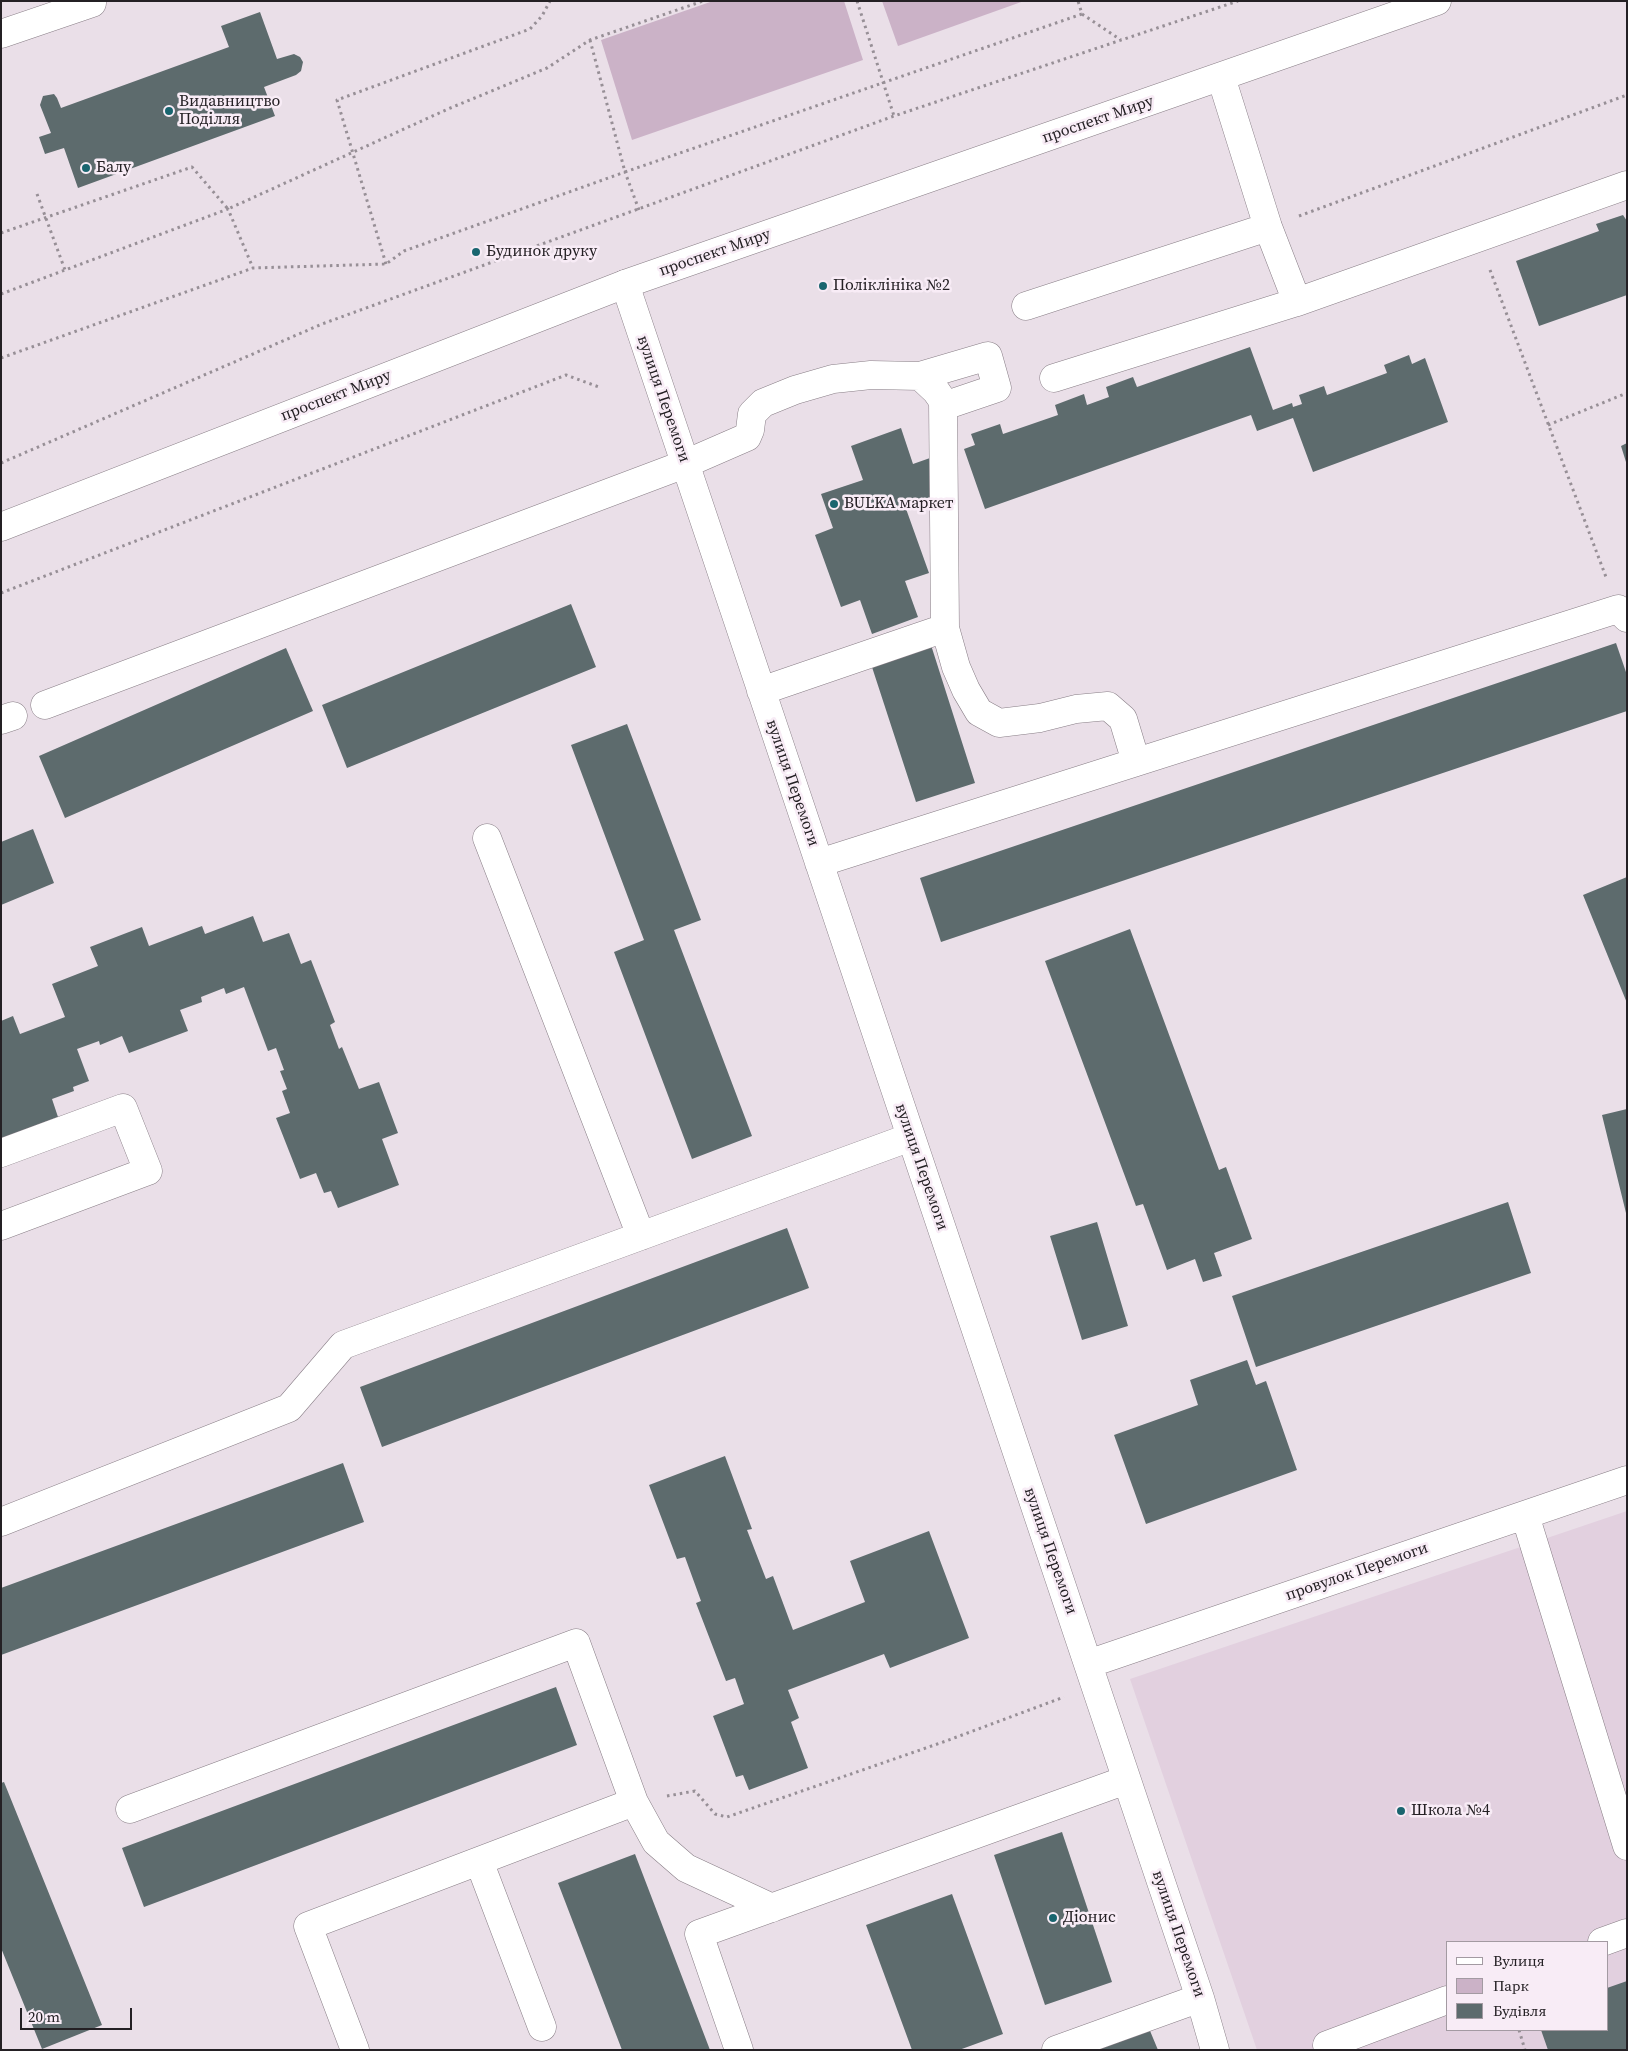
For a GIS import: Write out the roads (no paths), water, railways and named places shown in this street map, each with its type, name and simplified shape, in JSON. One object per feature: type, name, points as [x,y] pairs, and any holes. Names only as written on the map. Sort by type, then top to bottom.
[{"type":"street","name":"проспект Миру","points":[[1,527],[625,284],[1437,1]]},
{"type":"street","points":[[1,34],[92,3]]},
{"type":"street","points":[[1221,77],[1268,227],[1297,302]]},
{"type":"street","points":[[1054,378],[1297,302],[1627,185]]},
{"type":"street","points":[[1026,306],[1268,227]]},
{"type":"street","name":"вулиця Перемоги","points":[[625,284],[1200,1998],[1215,2050]]},
{"type":"street","points":[[45,705],[685,464],[748,436],[752,414],[763,403],[796,390],[834,379],[871,376],[920,376],[988,356],[997,388],[944,406]]},
{"type":"street","points":[[920,376],[936,391],[944,406],[945,628],[956,667],[966,690],[979,712],[999,723],[1040,718],[1076,709],[1108,706],[1123,719],[1136,762]]},
{"type":"street","points":[[819,863],[1136,762],[1622,613]]},
{"type":"street","points":[[761,691],[945,628]]},
{"type":"street","points":[[487,838],[642,1236]]},
{"type":"street","points":[[1,1153],[123,1108],[148,1171],[1,1226]]},
{"type":"street","points":[[1,1522],[290,1408],[343,1345],[911,1137]]},
{"type":"street","name":"провулок Перемоги","points":[[1092,1675],[1524,1515],[1627,1480]]},
{"type":"street","points":[[1524,1515],[1627,1846]]},
{"type":"street","points":[[130,1809],[576,1643],[634,1802],[656,1842],[686,1868],[772,1908]]},
{"type":"street","points":[[739,2050],[699,1934],[1126,1780]]},
{"type":"street","points":[[355,2050],[308,1926],[634,1802]]},
{"type":"street","points":[[479,1861],[542,2027]]},
{"type":"street","points":[[1605,1941],[1627,1933]]},
{"type":"street","points":[[1056,2050],[1200,1998]]},
{"type":"street","points":[[1323,2048],[1446,2000]]},
{"type":"place","name":"Видавництво Поділля","points":[[169,111]]},
{"type":"place","name":"Балу","points":[[86,168]]},
{"type":"place","name":"Будинок друку","points":[[476,252]]},
{"type":"place","name":"Поліклініка №2","points":[[823,286]]},
{"type":"place","name":"BULKA маркет","points":[[834,504]]},
{"type":"place","name":"Школа №4","points":[[1401,1811]]},
{"type":"place","name":"Діонис","points":[[1053,1918]]}]
